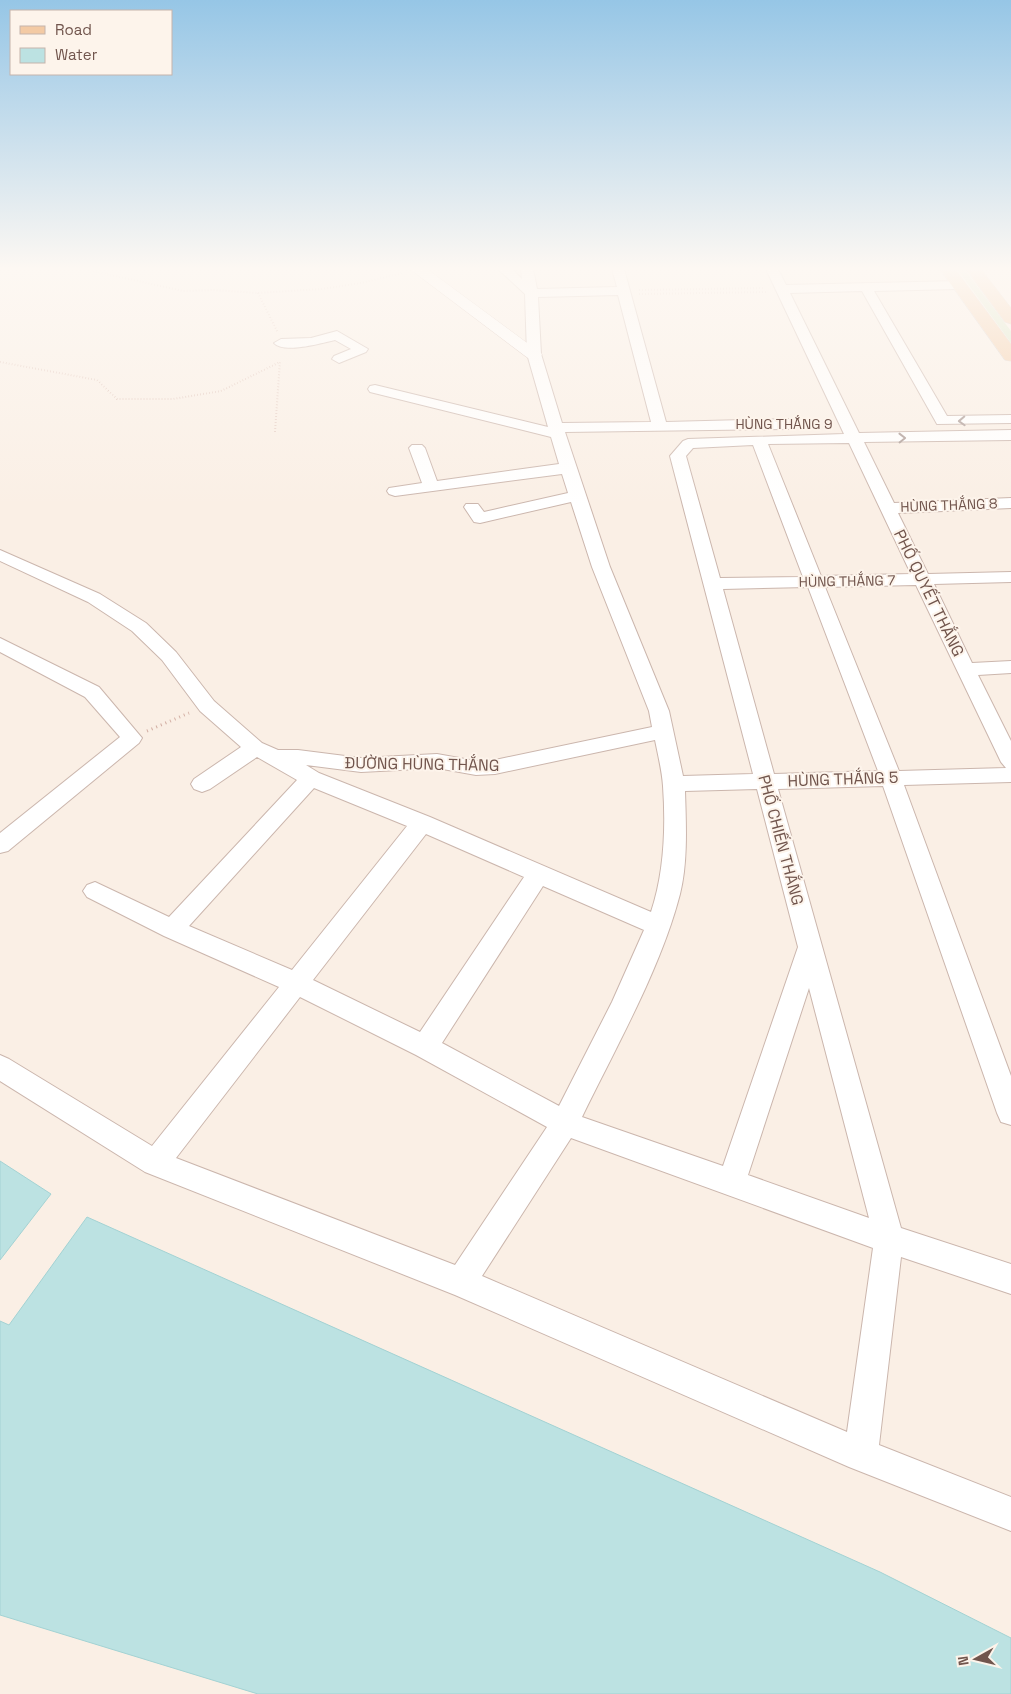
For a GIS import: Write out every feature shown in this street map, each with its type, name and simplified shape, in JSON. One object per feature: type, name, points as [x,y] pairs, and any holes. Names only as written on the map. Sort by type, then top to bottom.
[{"type":"street","points":[[339,359],[361,349],[359,348]]},
{"type":"street","points":[[526,348],[534,354]]},
{"type":"street","points":[[461,1282],[565,1123],[624,1004],[654,938],[669,892],[674,846],[674,784],[659,711],[601,567],[568,468],[534,348]]},
{"type":"street","points":[[639,348],[659,425]]},
{"type":"street","name":"PHỐ QUYẾT THẮNG","points":[[810,348],[1011,762]]},
{"type":"street","points":[[901,348],[942,421]]},
{"type":"street","points":[[375,389],[557,429]]},
{"type":"street","points":[[443,400],[557,429]]},
{"type":"street","points":[[923,422],[1011,419]]},
{"type":"street","name":"HÙNG THẮNG 9","points":[[557,429],[659,425],[850,431],[904,422]]},
{"type":"street","points":[[1011,435],[850,431],[759,440],[891,778],[1011,1113]]},
{"type":"street","name":"PHỐ CHIẾN THẮNG","points":[[759,440],[688,444],[678,456],[889,1239]]},
{"type":"street","points":[[417,448],[431,486]]},
{"type":"street","points":[[395,491],[568,468]]},
{"type":"street","points":[[472,507],[480,518],[578,496]]},
{"type":"street","name":"HÙNG THẮNG 8","points":[[888,508],[1011,503]]},
{"type":"street","name":"ĐƯỜNG HÙNG THẮNG","points":[[0,555],[50,576],[94,598],[139,627],[169,656],[207,706],[255,748],[276,758],[292,756],[361,765],[436,760],[476,768],[495,767],[664,731]]},
{"type":"street","name":"HÙNG THẮNG 7","points":[[712,584],[1011,577]]},
{"type":"street","points":[[0,644],[92,692],[132,738],[0,845]]},
{"type":"street","points":[[967,669],[1011,667]]},
{"type":"street","points":[[202,784],[255,748]]},
{"type":"street","points":[[276,758],[311,778],[422,823],[658,926]]},
{"type":"street","name":"HÙNG THẮNG 5","points":[[674,784],[1011,775]]},
{"type":"street","points":[[172,929],[311,778]]},
{"type":"street","points":[[155,1163],[422,823]]},
{"type":"street","points":[[425,1047],[539,874]]},
{"type":"street","points":[[95,891],[172,929],[295,983],[425,1047],[565,1123],[889,1239],[1011,1279]]},
{"type":"street","points":[[732,1182],[810,947]]},
{"type":"street","points":[[0,1068],[155,1163],[461,1282],[861,1455],[1011,1514]]},
{"type":"street","points":[[861,1455],[889,1239]]},
{"type":"path","points":[[275,432],[281,348]]},
{"type":"path","points":[[0,362],[97,380],[117,398],[173,399],[221,390],[280,362]]},
{"type":"path","points":[[132,738],[207,706]]},
{"type":"water","points":[[0,1161],[51,1194],[0,1260]]},
{"type":"water","points":[[87,1217],[880,1572],[1011,1638],[1011,1694],[258,1694],[0,1615],[0,1321],[9,1325]]}]
